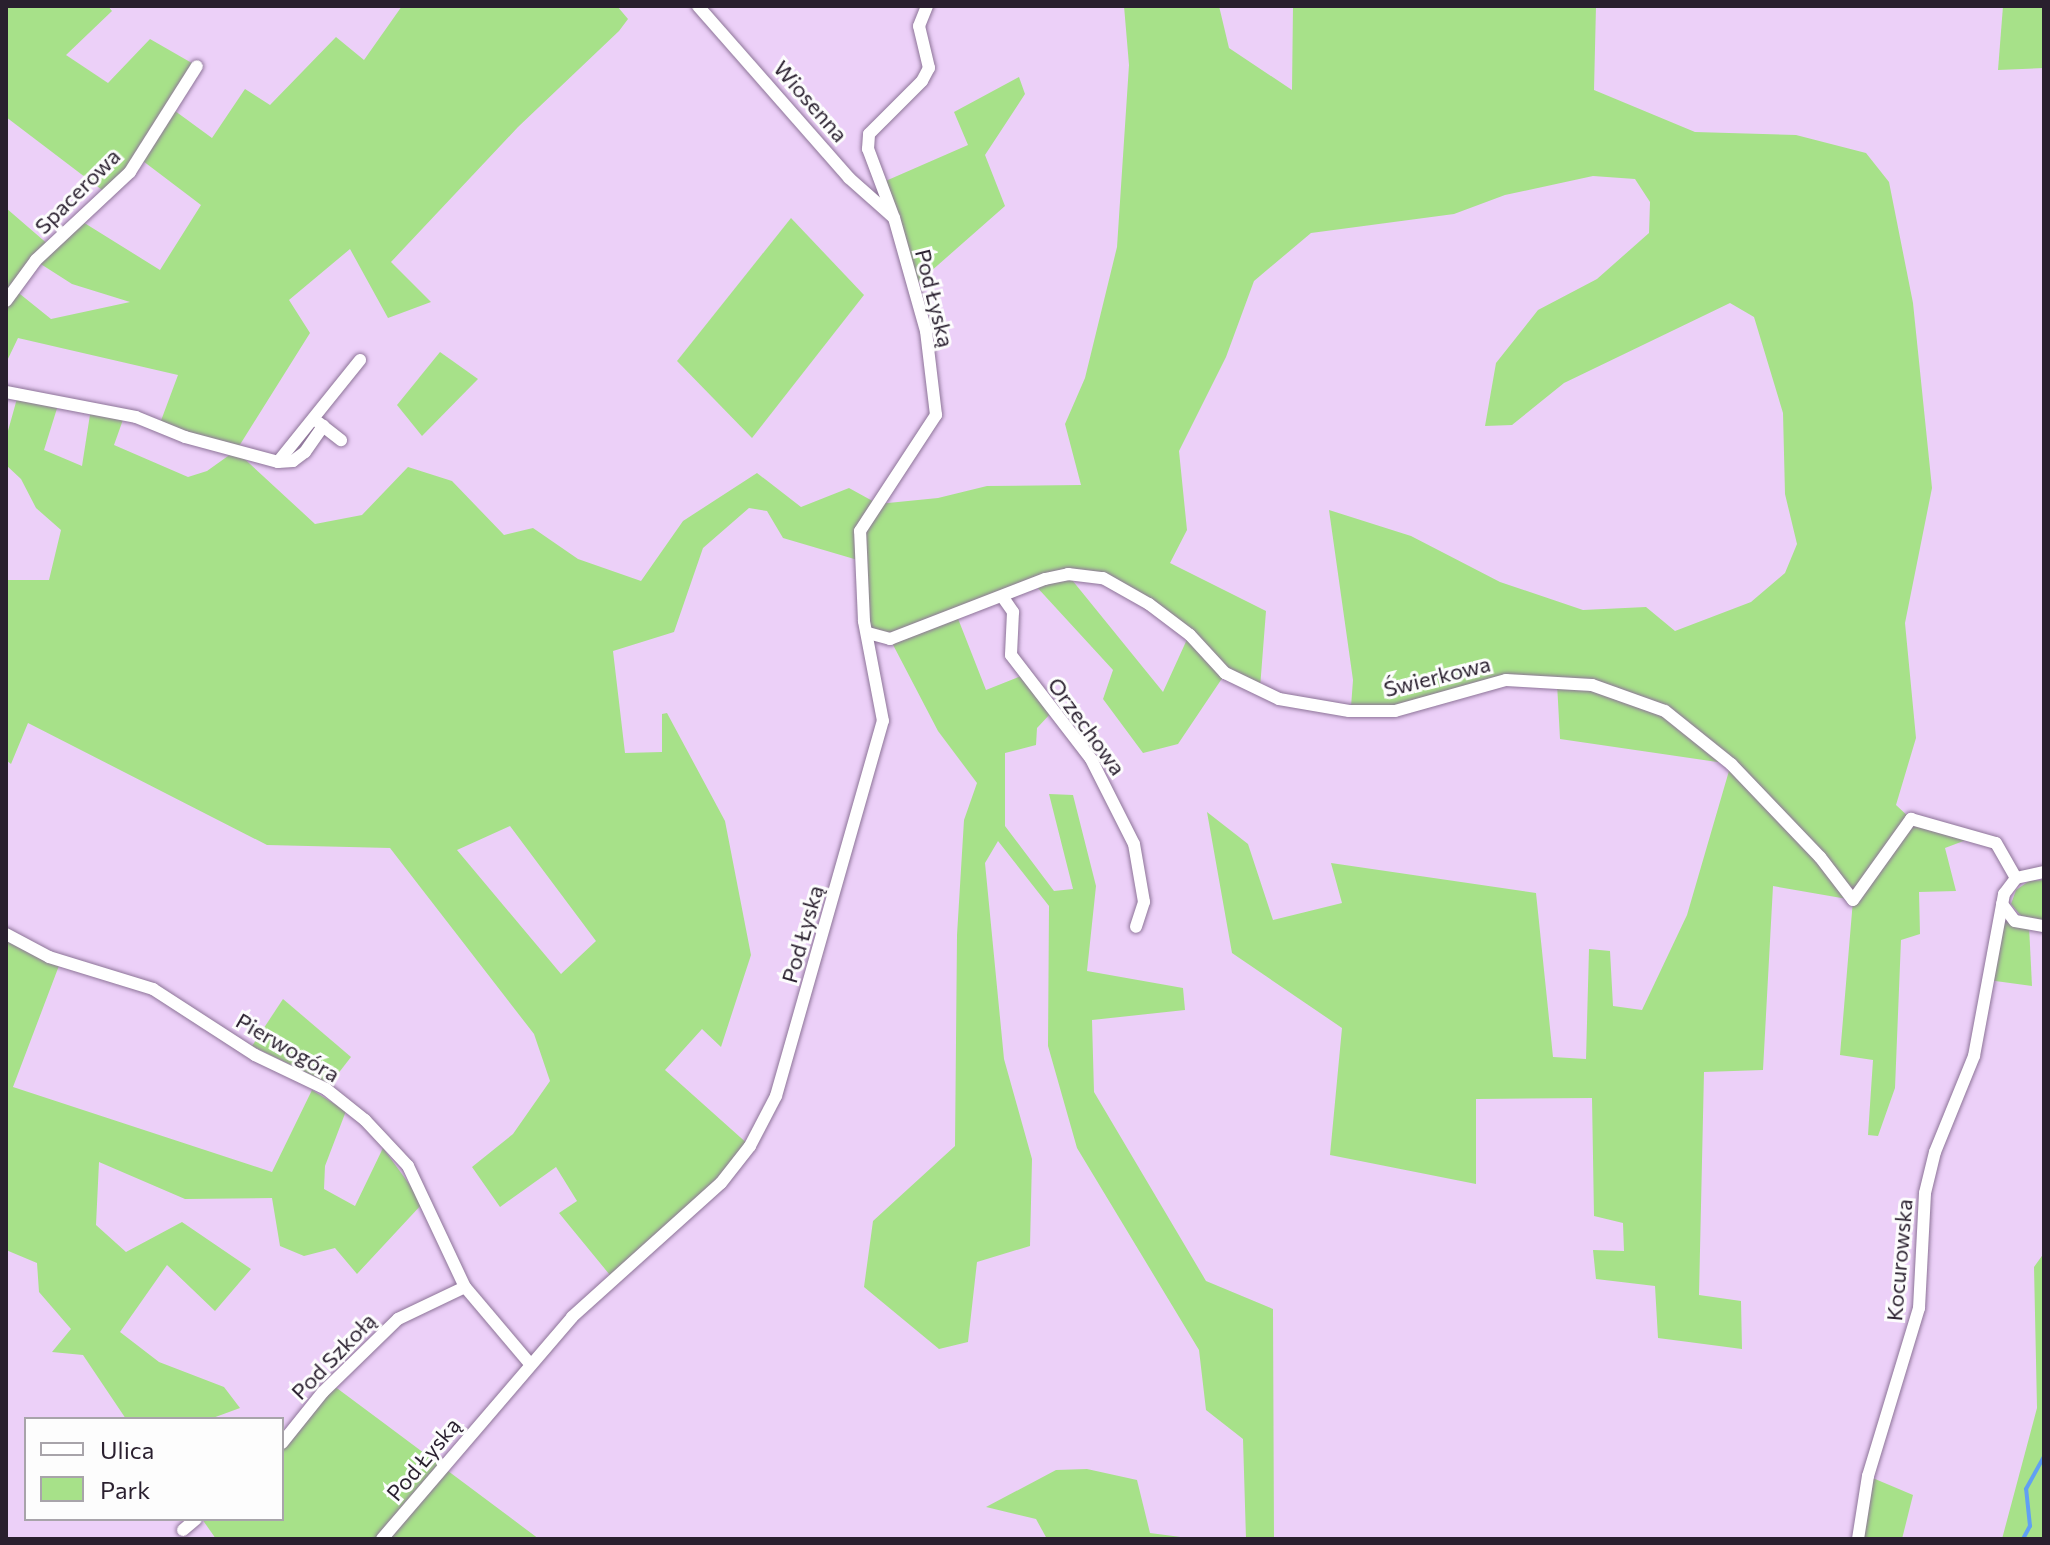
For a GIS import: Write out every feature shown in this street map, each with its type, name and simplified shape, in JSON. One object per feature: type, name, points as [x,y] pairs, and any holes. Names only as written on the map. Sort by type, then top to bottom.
[{"type":"street","name":"Wiosenna","points":[[698,6],[849,178],[894,218]]},
{"type":"street","name":"Pod Łyską","points":[[382,1539],[572,1317],[721,1183],[750,1146],[776,1096],[883,721],[868,633],[860,531],[936,415],[926,331],[894,218],[868,149],[869,134],[922,81],[929,68],[919,26],[927,6]]},
{"type":"street","name":"Spacerowa","points":[[6,301],[36,260],[130,172],[197,66]]},
{"type":"street","points":[[278,462],[310,417],[360,360]]},
{"type":"street","points":[[6,392],[136,417],[185,437],[278,462],[293,461],[305,452],[323,426]]},
{"type":"street","points":[[310,417],[341,440]]},
{"type":"street","name":"Świerkowa","points":[[868,633],[890,639],[950,612],[1004,599],[1056,577],[1103,578],[1180,627],[1225,673],[1279,699],[1349,711],[1395,711],[1506,680],[1592,685],[1665,711],[1731,764],[1853,900],[1911,819],[1996,843],[2016,878]]},
{"type":"street","name":"Orzechowa","points":[[1004,599],[1013,612],[1011,655],[1091,759],[1134,844],[1144,902],[1136,927]]},
{"type":"street","points":[[2016,878],[2044,872]]},
{"type":"street","name":"Kocurowska","points":[[1858,1539],[1868,1476],[1919,1308],[1925,1193],[1935,1152],[1974,1056],[2002,904],[2016,878]]},
{"type":"street","points":[[2002,904],[2015,921],[2044,926]]},
{"type":"street","name":"Pierwogóra","points":[[6,934],[49,957],[153,989],[255,1055],[326,1089],[408,1166],[465,1287],[530,1364]]},
{"type":"street","name":"Pod Szkołą","points":[[284,1441],[323,1392],[398,1319],[465,1287]]},
{"type":"street","points":[[183,1530],[194,1521]]},
{"type":"green space","points":[[6,6],[108,6],[112,11],[66,55],[108,83],[150,39],[197,66],[171,108],[212,138],[245,89],[270,105],[336,37],[364,60],[402,6],[617,6],[628,19],[619,31],[518,127],[391,262],[431,302],[388,318],[350,249],[289,300],[310,333],[236,451],[315,524],[362,515],[408,467],[452,481],[504,535],[533,528],[578,559],[641,581],[683,521],[757,473],[801,507],[849,488],[878,504],[938,498],[987,486],[1081,485],[1065,424],[1085,378],[1117,247],[1129,65],[1124,6],[1219,6],[1229,48],[1292,90],[1293,6],[1596,6],[1594,90],[1695,132],[1796,135],[1866,153],[1889,182],[1913,303],[1932,488],[1905,623],[1916,738],[1896,805],[1911,819],[1974,837],[1945,848],[1956,891],[1919,892],[1920,934],[1901,940],[1895,1088],[1878,1136],[1868,1135],[1873,1060],[1840,1055],[1853,900],[1773,886],[1763,1070],[1704,1072],[1699,1295],[1741,1301],[1742,1349],[1658,1338],[1655,1286],[1596,1279],[1593,1250],[1624,1251],[1623,1223],[1594,1216],[1592,1098],[1476,1099],[1476,1184],[1330,1155],[1342,1028],[1232,953],[1207,812],[1248,844],[1273,920],[1342,903],[1331,863],[1536,893],[1553,1057],[1586,1059],[1589,949],[1610,951],[1613,1006],[1642,1010],[1687,915],[1731,764],[1560,739],[1557,683],[1506,680],[1394,712],[1351,707],[1353,680],[1329,510],[1411,536],[1500,582],[1583,610],[1646,607],[1675,631],[1751,602],[1785,573],[1797,544],[1785,494],[1783,413],[1754,317],[1730,303],[1564,383],[1512,425],[1485,426],[1496,363],[1538,310],[1597,279],[1649,233],[1650,202],[1635,179],[1593,176],[1505,195],[1454,214],[1311,233],[1254,281],[1226,357],[1179,451],[1187,530],[1170,563],[1266,611],[1260,688],[1225,674],[1178,744],[1143,753],[1103,699],[1113,670],[1034,584],[957,616],[986,690],[1021,676],[1052,712],[1037,728],[1036,745],[1005,753],[1005,826],[1054,891],[1073,889],[1049,794],[1073,795],[1096,886],[1087,971],[1183,988],[1185,1010],[1092,1020],[1094,1092],[1206,1281],[1273,1309],[1274,1539],[1246,1539],[1243,1439],[1206,1410],[1199,1350],[1077,1148],[1048,1046],[1049,906],[998,841],[985,863],[1004,1059],[1032,1159],[1030,1246],[977,1262],[968,1342],[939,1349],[864,1287],[873,1221],[955,1146],[957,935],[964,820],[977,783],[938,731],[890,639],[868,633],[861,561],[783,538],[767,511],[749,508],[703,548],[674,632],[613,651],[625,753],[662,752],[662,714],[667,713],[725,821],[751,955],[721,1047],[702,1029],[665,1070],[750,1146],[614,1280],[559,1213],[577,1201],[556,1167],[500,1207],[472,1167],[513,1134],[550,1081],[534,1034],[390,848],[267,845],[28,723],[11,764],[6,760],[6,580],[49,580],[61,530],[36,508],[21,479],[6,465],[6,438],[18,395],[59,402],[44,450],[82,466],[91,408],[125,414],[114,445],[188,477],[207,471],[235,451],[159,426],[178,375],[18,338],[6,363],[6,208],[50,246],[78,219],[160,270],[201,205],[139,158],[106,193],[6,117]],"holes":[[[36,261],[72,284],[130,302],[51,319],[15,290]],[[1068,575],[1103,578],[1189,635],[1163,692]],[[510,826],[596,941],[561,974],[457,850]]]},
{"type":"green space","points":[[2003,6],[2044,6],[2044,68],[1998,70]]},
{"type":"green space","points":[[1019,77],[1025,94],[985,155],[1005,206],[913,287],[881,183],[968,145],[954,112]]},
{"type":"green space","points":[[791,218],[864,295],[752,438],[677,361]]},
{"type":"green space","points":[[440,352],[478,379],[422,436],[397,405]]},
{"type":"green space","points":[[2044,880],[2044,920],[2021,916],[2011,904],[2016,890],[2029,881]]},
{"type":"green space","points":[[2002,904],[2029,926],[2032,986],[1988,980]]},
{"type":"green space","points":[[6,938],[60,963],[13,1087],[272,1172],[312,1090],[346,1111],[325,1166],[324,1189],[355,1206],[383,1148],[423,1203],[357,1274],[335,1248],[304,1256],[280,1246],[272,1198],[185,1199],[99,1162],[96,1225],[126,1252],[182,1222],[251,1269],[215,1311],[167,1265],[120,1332],[159,1362],[224,1387],[240,1408],[215,1417],[125,1417],[83,1355],[52,1352],[71,1329],[39,1292],[37,1263],[6,1250]]},
{"type":"green space","points":[[283,999],[351,1057],[330,1084],[252,1046]]},
{"type":"green space","points":[[2044,1253],[2044,1539],[2002,1539],[2037,1408],[2034,1267]]},
{"type":"green space","points":[[334,1386],[539,1539],[216,1539],[203,1521],[284,1521],[284,1441]]},
{"type":"green space","points":[[1087,1469],[1137,1480],[1150,1533],[1196,1539],[1047,1539],[1036,1519],[986,1507],[1056,1470]]},
{"type":"green space","points":[[1868,1476],[1913,1495],[1902,1539],[1858,1539]]},
{"type":"waterway","points":[[2023,1539],[2030,1526],[2026,1489],[2044,1457]]}]
